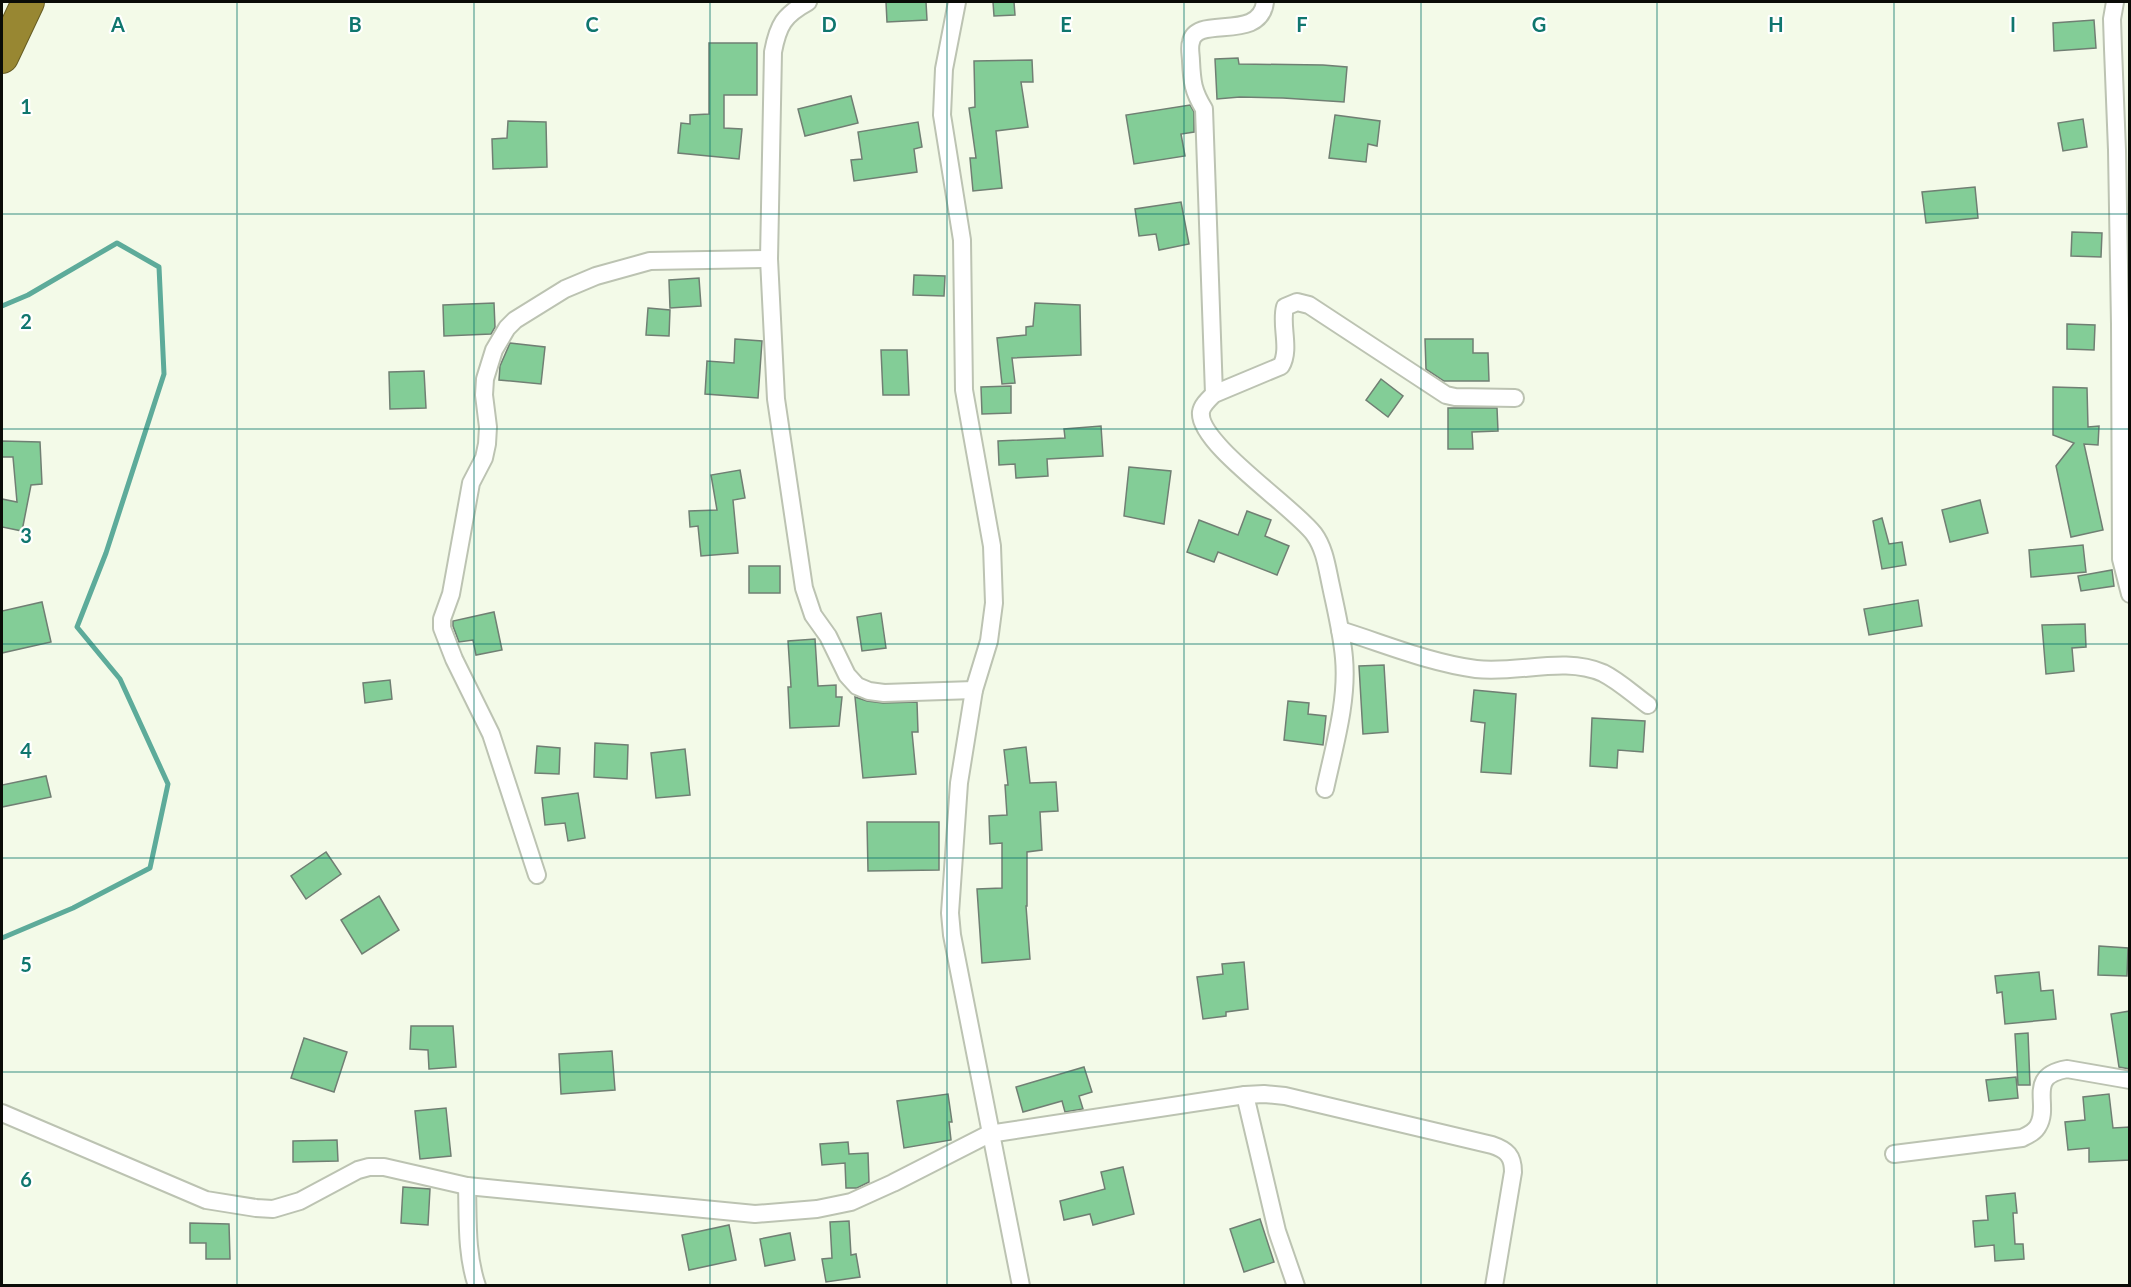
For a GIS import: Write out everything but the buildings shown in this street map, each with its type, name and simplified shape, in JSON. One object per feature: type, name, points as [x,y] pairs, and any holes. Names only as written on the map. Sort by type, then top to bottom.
[{"type":"highway","points":[[2,57],[28,2]]},
{"type":"street","points":[[808,2],[783,20],[777,32],[773,52],[769,259],[776,399],[804,588],[813,615],[828,636],[847,675],[857,686],[869,691],[884,693],[974,690]]},
{"type":"street","points":[[957,2],[944,69],[942,115],[962,240],[964,390],[992,546],[994,603],[989,641],[974,690],[959,783],[950,913],[989,1134],[1021,1286]]},
{"type":"street","points":[[1214,394],[1204,109],[1193,90],[1190,42],[1204,30],[1243,26],[1251,22],[1262,12],[1266,2]]},
{"type":"street","points":[[2115,2],[2113,39],[2120,324],[2121,559],[2130,594]]},
{"type":"street","points":[[537,874],[491,734],[454,659],[442,628],[442,619],[451,594],[471,483],[484,458],[487,444],[488,427],[484,387],[488,364],[507,328],[515,320],[565,289],[596,276],[650,261],[769,259]]},
{"type":"street","points":[[1325,789],[1336,742],[1344,685],[1344,658],[1323,551],[1315,534],[1218,446],[1203,423],[1201,412],[1206,402],[1214,394],[1281,366],[1285,351],[1283,313],[1285,307],[1297,302],[1309,305],[1446,395],[1515,398]]},
{"type":"street","points":[[1340,630],[1439,661],[1476,669],[1565,666],[1586,668],[1603,673],[1648,705]]},
{"type":"street","points":[[1894,1154],[2022,1138],[2038,1126],[2045,1082],[2049,1075],[2057,1071],[2067,1070],[2130,1080]]},
{"type":"street","points":[[1245,1095],[1277,1231],[1296,1286]]},
{"type":"street","points":[[2,1113],[206,1200],[226,1204],[273,1209],[300,1201],[358,1170],[384,1167],[467,1186],[755,1214],[817,1209],[851,1202],[989,1134],[1245,1095],[1285,1096],[1503,1148],[1513,1162],[1513,1172],[1494,1286]]},
{"type":"street","points":[[467,1186],[469,1246],[477,1286]]},
{"type":"waterway","points":[[2,306],[28,295],[117,243],[159,267],[164,374],[106,553],[77,627],[120,679],[168,784],[150,868],[73,908],[2,938]]}]
